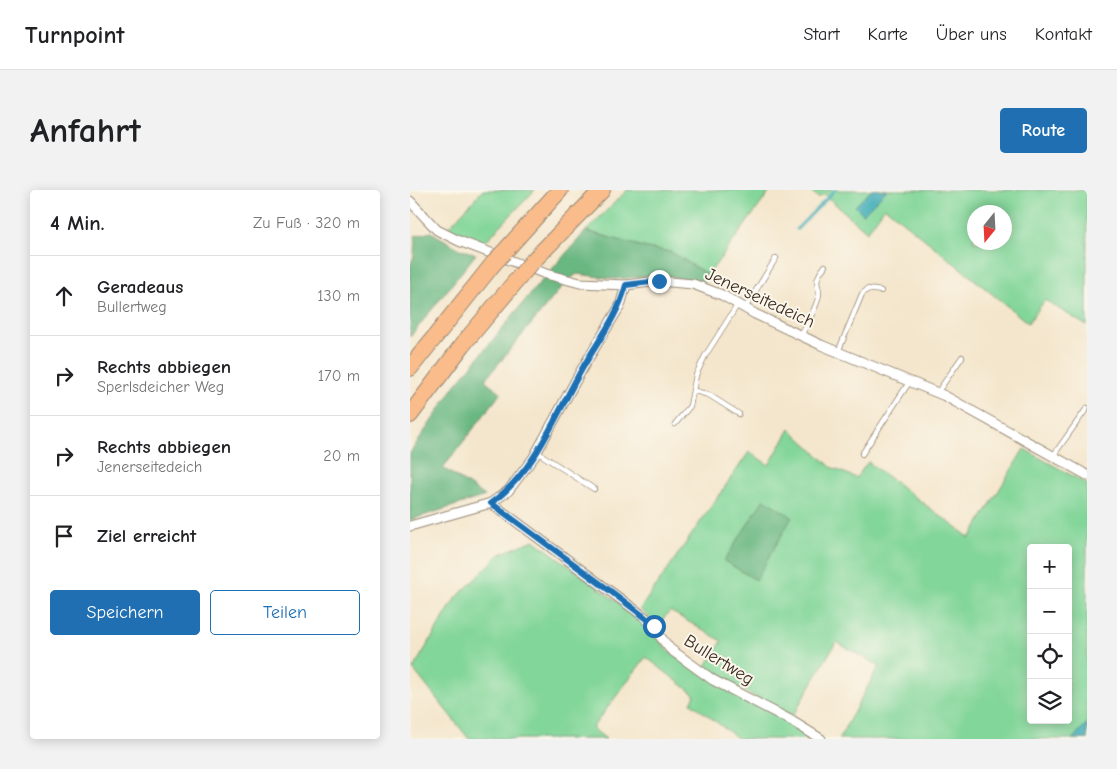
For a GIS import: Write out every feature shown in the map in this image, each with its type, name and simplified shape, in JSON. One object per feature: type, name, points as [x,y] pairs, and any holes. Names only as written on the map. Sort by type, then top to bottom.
[{"type":"highway","points":[[410,368],[499,258],[560,190]]},
{"type":"highway","points":[[410,415],[464,343],[532,262],[602,190]]},
{"type":"street","name":"Jenerseitedeich","points":[[410,202],[437,230],[459,241],[546,274],[580,283],[626,285],[659,281],[693,284],[722,295],[801,336],[938,393],[1086,473]]},
{"type":"street","points":[[410,526],[491,503],[513,486],[537,452],[582,369],[620,306],[626,285]]},
{"type":"street","name":"Bullertweg","points":[[491,503],[646,618],[670,649],[713,680],[790,720],[821,739]]},
{"type":"lane","points":[[675,424],[690,406],[696,375],[705,356],[776,258]]},
{"type":"lane","points":[[801,336],[818,299],[816,285],[818,276],[825,266]]},
{"type":"lane","points":[[838,352],[862,294],[868,289],[881,290]]},
{"type":"lane","points":[[938,393],[962,357]]},
{"type":"lane","points":[[862,454],[910,381]]},
{"type":"lane","points":[[694,391],[709,395],[739,414]]},
{"type":"lane","points":[[1053,456],[1087,408]]},
{"type":"lane","points":[[537,452],[594,489]]},
{"type":"green space","points":[[483,190],[535,190],[483,244],[446,230]]},
{"type":"green space","points":[[627,190],[771,190],[708,275],[671,252],[647,248],[586,231]]},
{"type":"green space","points":[[810,190],[1087,190],[1087,326],[1045,300],[1028,323],[885,207],[867,232],[824,194],[818,198]]},
{"type":"green space","points":[[586,231],[647,248],[671,252],[708,275],[704,283],[662,275],[615,279],[577,274],[566,282],[485,380],[501,393],[443,468],[485,496],[410,520],[410,453],[455,386],[536,287]]},
{"type":"green space","points":[[431,232],[460,249],[476,254],[410,337],[410,266],[414,256],[415,236]]},
{"type":"green space","points":[[790,429],[831,467],[856,478],[868,462],[970,538],[1024,449],[1087,484],[1087,739],[839,739],[879,666],[836,642],[792,717],[704,669],[722,641],[670,611],[657,626],[640,609],[749,452],[769,465]]},
{"type":"green space","points":[[764,499],[792,517],[756,580],[724,561]]},
{"type":"green space","points":[[534,540],[643,621],[668,651],[816,739],[739,739],[691,703],[695,695],[646,657],[592,728],[606,739],[469,739],[413,669],[455,599],[500,554]]},
{"type":"water","points":[[872,190],[887,190],[863,214],[855,206]]},
{"type":"water","points":[[1087,723],[1087,739],[1072,739],[1074,737]]},
{"type":"waterway","points":[[797,229],[835,190]]},
{"type":"route","points":[[654,626],[613,593],[491,503],[508,491],[534,457],[582,369],[620,306],[626,285],[659,281]]}]
